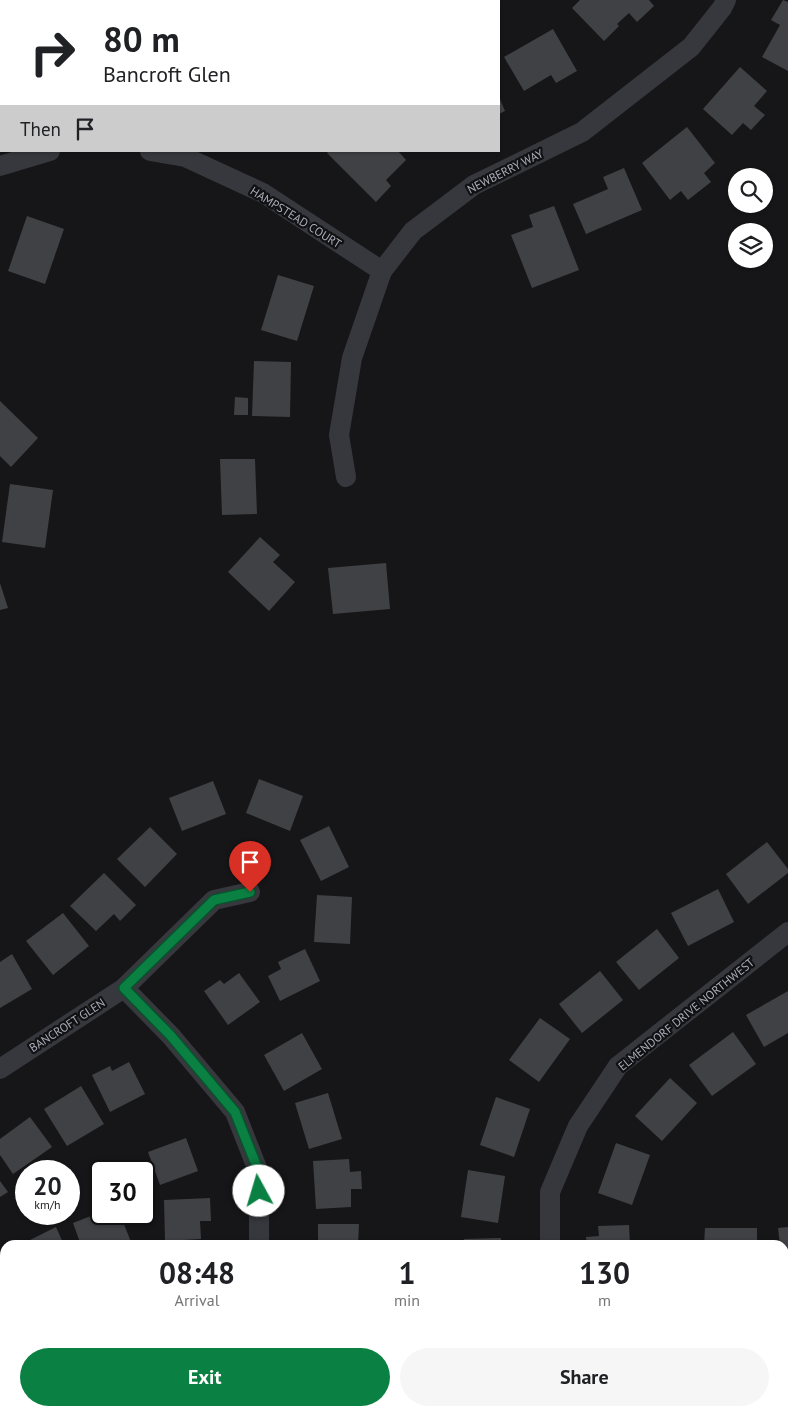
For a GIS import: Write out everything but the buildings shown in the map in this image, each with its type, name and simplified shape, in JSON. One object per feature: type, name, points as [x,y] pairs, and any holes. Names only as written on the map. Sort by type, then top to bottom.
[{"type":"street","name":"NEWBERRY WAY","points":[[346,477],[339,435],[352,358],[382,271],[413,231],[474,185],[582,132],[691,46],[722,8],[726,0]]},
{"type":"street","points":[[0,166],[47,152]]},
{"type":"street","name":"HAMPSTEAD COURT","points":[[156,152],[185,157],[263,193],[382,271]]},
{"type":"street","name":"BANCROFT GLEN","points":[[0,1069],[124,988],[214,900],[250,892]]},
{"type":"street","name":"ELMENDORF DRIVE NORTHWEST","points":[[550,1240],[550,1192],[578,1126],[618,1066],[788,932]]},
{"type":"street","points":[[124,988],[171,1036],[235,1112],[259,1172],[259,1240]]},
{"type":"route","points":[[250,892],[214,900],[124,988],[171,1036],[235,1112],[259,1172],[259,1191]]}]
